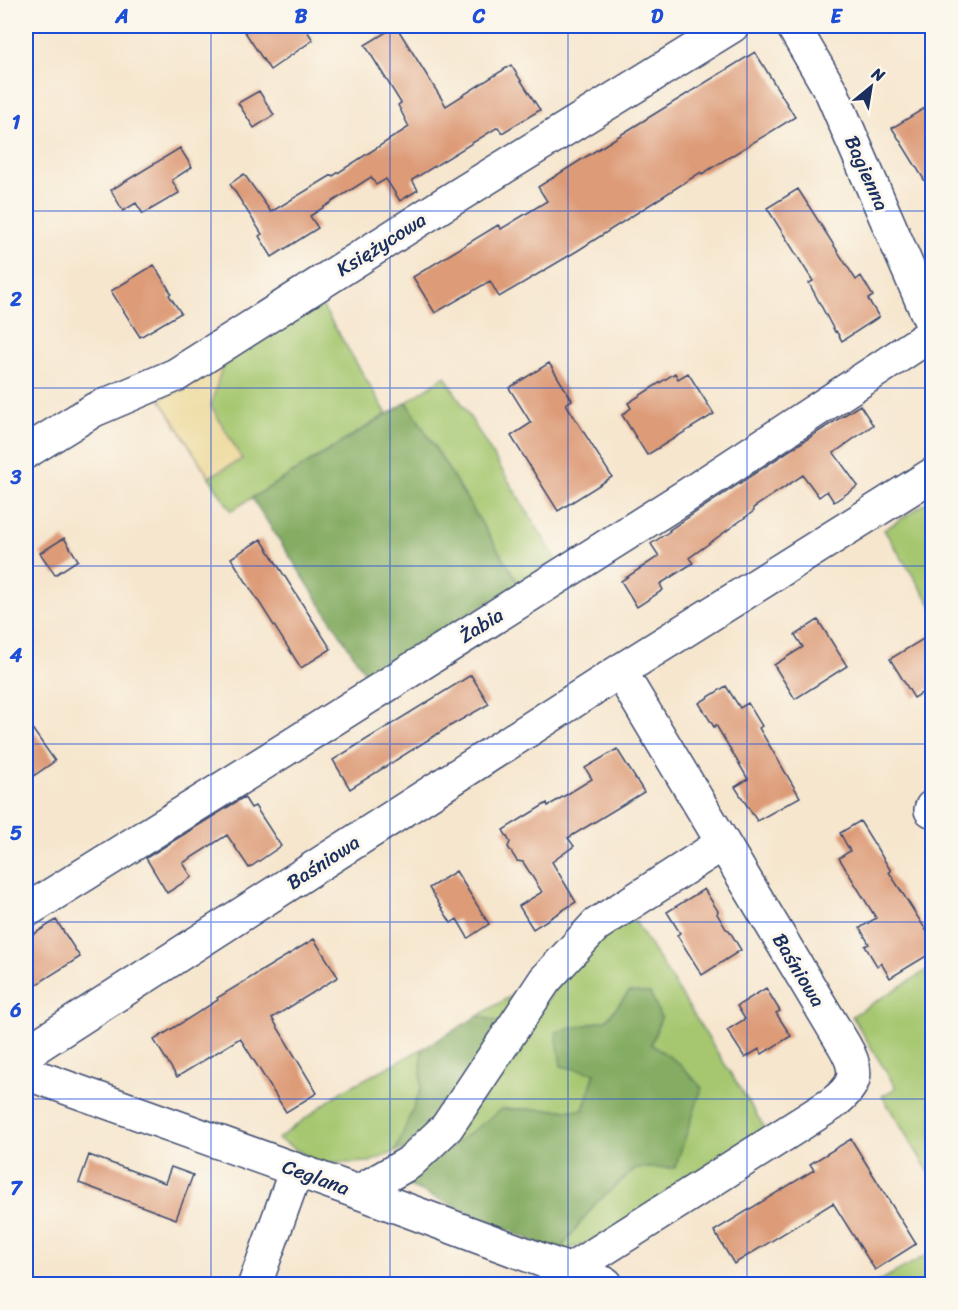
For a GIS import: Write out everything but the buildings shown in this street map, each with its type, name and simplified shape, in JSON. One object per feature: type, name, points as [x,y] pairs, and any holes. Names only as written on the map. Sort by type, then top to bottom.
[{"type":"street","name":"Księżycowa","points":[[26,452],[94,410],[176,375],[451,200],[732,26]]},
{"type":"street","name":"Bagienna","points":[[793,26],[832,93],[926,290],[933,324]]},
{"type":"street","name":"Żabia","points":[[26,911],[686,496],[933,334]]},
{"type":"street","name":"Baśniowa","points":[[26,1053],[620,671],[933,475]]},
{"type":"street","name":"Baśniowa","points":[[568,1271],[832,1104],[845,1094],[855,1069],[851,1056],[620,671]]},
{"type":"street","points":[[358,1192],[409,1163],[447,1127],[545,980],[596,925],[722,844]]},
{"type":"street","name":"Ceglana","points":[[26,1073],[606,1284]]},
{"type":"street","points":[[255,1284],[296,1170]]},
{"type":"green space","points":[[318,299],[387,414],[231,511],[209,477],[242,459],[211,406],[223,362]]},
{"type":"green space","points":[[445,376],[556,559],[519,584],[407,402]]},
{"type":"green space","points":[[407,402],[519,584],[367,676],[252,498]]},
{"type":"green space","points":[[932,499],[932,606],[884,530]]},
{"type":"green space","points":[[631,915],[765,1128],[596,1241],[558,1252],[595,1204],[636,1168],[680,1064],[651,1044],[661,1018],[595,1073],[583,1110],[502,1109],[447,1150],[579,953]]},
{"type":"green space","points":[[932,967],[932,1177],[882,1096],[896,1088],[852,1016]]},
{"type":"green space","points":[[530,984],[505,1024],[478,1016]]},
{"type":"green space","points":[[629,992],[650,993],[661,1018],[651,1044],[680,1064],[702,1088],[675,1168],[636,1168],[595,1204],[558,1252],[403,1183],[502,1109],[583,1110],[595,1073],[561,1066],[556,1032],[606,1020]]},
{"type":"green space","points":[[478,1016],[505,1024],[413,1148],[395,1152],[421,1089],[422,1049]]},
{"type":"green space","points":[[422,1049],[421,1089],[395,1152],[370,1162],[321,1164],[278,1139],[342,1091]]},
{"type":"green space","points":[[932,1252],[932,1284],[874,1284]]},
{"type":"sand","points":[[223,362],[211,406],[242,459],[209,477],[160,399]]}]
